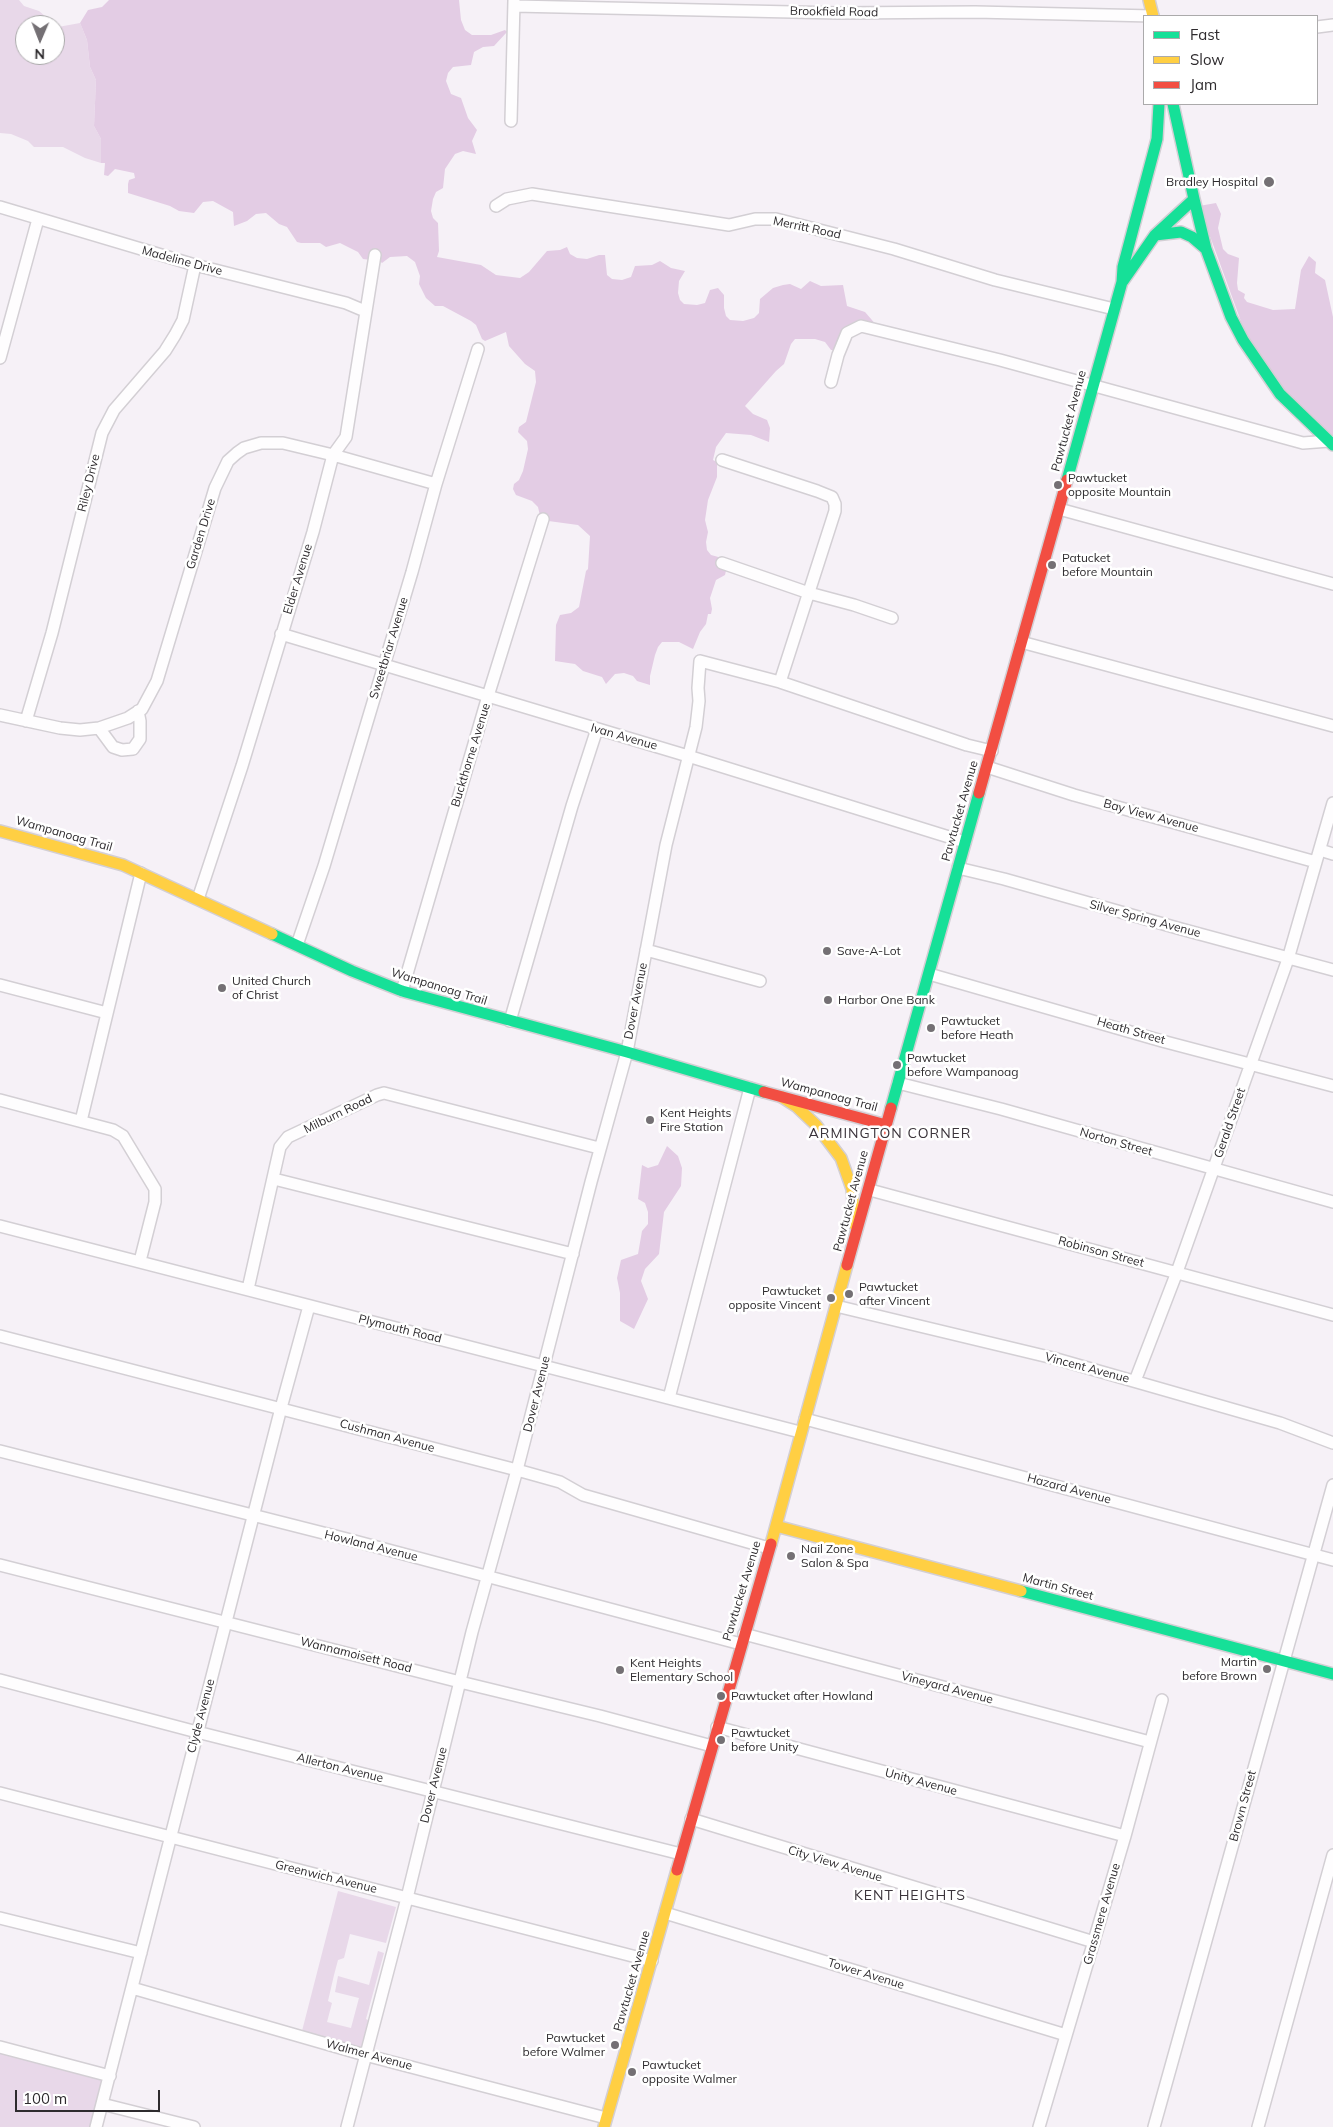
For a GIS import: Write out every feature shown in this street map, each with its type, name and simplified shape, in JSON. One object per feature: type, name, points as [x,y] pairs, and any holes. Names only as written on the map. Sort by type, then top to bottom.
[{"type":"main road","points":[[1150,0],[1153,15]]},
{"type":"main road","name":"Pawtucket Avenue","points":[[605,2123],[742,1639],[776,1526],[800,1432],[870,1190],[886,1125],[1122,282],[1122,267],[1157,138],[1159,105]]},
{"type":"main road","points":[[1173,105],[1206,249],[1231,317],[1255,359],[1280,394],[1331,443]]},
{"type":"main road","points":[[1176,200],[1193,194]]},
{"type":"main road","name":"Pawtucket Avenue","points":[[1122,282],[1155,236],[1193,194]]},
{"type":"main road","points":[[1122,267],[1142,234],[1152,222]]},
{"type":"main road","points":[[1155,236],[1170,232],[1181,232],[1192,237],[1206,249]]},
{"type":"main road","name":"Wampanoag Trail","points":[[0,831],[88,854],[141,873],[402,991],[886,1125]]},
{"type":"main road","points":[[782,1097],[796,1106],[816,1125],[841,1158],[852,1189],[856,1236]]},
{"type":"main road","name":"Martin Street","points":[[776,1526],[1333,1674]]},
{"type":"street","name":"Brookfield Road","points":[[511,121],[514,3],[829,12],[975,12],[1143,16]]},
{"type":"street","points":[[1318,27],[1333,25]]},
{"type":"street","name":"Merritt Road","points":[[496,206],[507,199],[532,194],[729,224],[755,219],[776,219],[886,246],[995,280],[1114,309]]},
{"type":"street","name":"Madeline Drive","points":[[0,207],[195,265],[346,303],[365,311]]},
{"type":"street","points":[[0,358],[38,219]]},
{"type":"street","name":"Elder Avenue","points":[[198,899],[242,766],[333,455],[346,437],[375,255]]},
{"type":"street","name":"Riley Drive","points":[[26,721],[52,633],[102,433],[114,410],[165,351],[175,335],[182,320],[195,265]]},
{"type":"street","points":[[831,382],[838,355],[847,333],[861,326],[1000,360],[1303,443],[1331,443]]},
{"type":"street","name":"Sweetbriar Avenue","points":[[298,945],[324,866],[412,572],[436,484],[478,350]]},
{"type":"street","name":"Garden Drive","points":[[0,715],[80,730],[99,728],[128,718],[142,709],[157,681],[215,488],[228,461],[244,448],[261,443],[283,443],[436,484]]},
{"type":"street","points":[[722,460],[832,497],[834,502],[835,512],[780,682],[967,745],[992,751]]},
{"type":"street","points":[[1058,509],[1333,584]]},
{"type":"street","name":"Buckthorne Avenue","points":[[402,991],[488,696],[543,519]]},
{"type":"street","points":[[722,563],[809,594],[854,605],[892,618]]},
{"type":"street","name":"Ivan Avenue","points":[[281,634],[688,756],[965,842]]},
{"type":"street","points":[[1021,642],[1333,726]]},
{"type":"street","name":"Dover Avenue","points":[[346,2127],[407,1898],[432,1791],[517,1470],[599,1148],[627,1052],[666,845],[698,715],[700,660],[780,682]]},
{"type":"street","points":[[99,728],[113,747],[122,750],[133,749],[140,739],[138,711]]},
{"type":"street","points":[[510,1021],[569,815],[597,729]]},
{"type":"street","name":"Bay View Avenue","points":[[987,767],[1074,795],[1316,862]]},
{"type":"street","points":[[1333,803],[1320,850],[1333,854]]},
{"type":"street","name":"Gerald Street","points":[[1136,1381],[1214,1170],[1288,959],[1320,850]]},
{"type":"street","name":"Silver Spring Avenue","points":[[958,868],[1333,970]]},
{"type":"street","points":[[81,1121],[141,873]]},
{"type":"street","points":[[646,950],[760,980]]},
{"type":"street","name":"Heath Street","points":[[929,974],[1333,1086]]},
{"type":"street","points":[[0,985],[107,1013]]},
{"type":"street","name":"Norton Street","points":[[898,1083],[1001,1109],[1333,1202]]},
{"type":"street","points":[[669,1398],[750,1088]]},
{"type":"street","name":"Milburn Road","points":[[248,1289],[280,1147],[288,1137],[384,1093],[599,1148]]},
{"type":"street","points":[[0,1100],[113,1130],[123,1136],[155,1189],[155,1202],[140,1261]]},
{"type":"street","points":[[274,1179],[573,1254]]},
{"type":"street","name":"Robinson Street","points":[[870,1190],[1333,1315]]},
{"type":"street","name":"Plymouth Road","points":[[0,1226],[800,1432]]},
{"type":"street","name":"Clyde Avenue","points":[[96,2127],[225,1623],[309,1306]]},
{"type":"street","name":"Vincent Avenue","points":[[836,1306],[1053,1358],[1280,1423],[1333,1443]]},
{"type":"street","name":"Cushman Avenue","points":[[0,1336],[517,1470],[560,1482],[583,1495],[769,1548]]},
{"type":"street","name":"Hazard Avenue","points":[[805,1419],[1218,1530],[1313,1553],[1333,1560]]},
{"type":"street","name":"Howland Avenue","points":[[0,1451],[742,1639]]},
{"type":"street","name":"Brown Street","points":[[1154,2127],[1333,1485]]},
{"type":"street","name":"Wannamoisett Road","points":[[0,1564],[712,1746]]},
{"type":"street","name":"Vineyard Avenue","points":[[742,1639],[1150,1742]]},
{"type":"street","name":"Allerton Avenue","points":[[0,1680],[197,1732],[681,1854]]},
{"type":"street","name":"Grassmere Avenue","points":[[1039,2127],[1125,1836],[1162,1700]]},
{"type":"street","name":"Unity Avenue","points":[[717,1727],[1125,1836]]},
{"type":"street","name":"Greenwich Avenue","points":[[0,1794],[652,1962]]},
{"type":"street","name":"City View Avenue","points":[[691,1819],[1094,1942]]},
{"type":"street","points":[[1258,2127],[1333,1856]]},
{"type":"street","name":"Tower Avenue","points":[[665,1913],[1066,2035]]},
{"type":"street","points":[[0,1918],[141,1953]]},
{"type":"street","name":"Walmer Avenue","points":[[132,1988],[605,2123]]},
{"type":"street","points":[[0,2047],[110,2076]]},
{"type":"street","points":[[102,2104],[194,2127]]},
{"type":"shaded area","points":[[0,0],[19,0],[24,6],[39,11],[44,15],[15,15],[15,65],[65,65],[65,26],[80,23],[87,40],[90,67],[96,80],[94,126],[101,139],[103,156],[101,163],[85,158],[63,147],[34,147],[28,141],[11,134],[0,133]]},
{"type":"shaded area","points":[[109,0],[459,0],[461,20],[465,30],[472,35],[491,35],[505,30],[507,32],[494,46],[483,47],[474,52],[471,65],[453,67],[448,73],[446,81],[451,94],[461,98],[468,118],[477,130],[472,141],[476,154],[463,151],[455,154],[445,169],[443,188],[436,192],[433,199],[431,211],[433,218],[438,223],[439,251],[437,257],[481,265],[496,275],[520,278],[529,272],[547,251],[560,250],[567,247],[570,254],[577,258],[587,259],[605,255],[607,275],[612,279],[622,280],[631,277],[635,266],[652,265],[660,261],[671,268],[685,271],[679,281],[678,293],[680,300],[684,304],[697,305],[705,303],[710,290],[718,288],[724,295],[726,316],[730,320],[743,321],[754,318],[759,313],[760,299],[773,288],[790,284],[801,289],[810,281],[821,286],[843,285],[847,306],[865,312],[878,327],[856,325],[839,350],[831,350],[825,342],[815,339],[795,339],[791,344],[784,364],[745,406],[753,414],[767,420],[770,428],[769,442],[751,435],[726,433],[716,447],[713,460],[717,462],[717,477],[708,500],[705,520],[708,532],[706,542],[707,550],[711,555],[722,558],[727,566],[725,575],[716,580],[710,598],[711,614],[708,614],[706,624],[700,632],[693,649],[679,642],[662,642],[655,655],[650,685],[637,681],[633,676],[624,673],[615,674],[606,684],[602,677],[583,671],[575,664],[555,661],[556,625],[560,615],[571,613],[579,607],[588,569],[590,536],[578,525],[541,520],[538,507],[532,501],[516,495],[513,489],[514,484],[519,480],[523,471],[528,449],[527,441],[518,432],[519,427],[526,422],[536,382],[535,371],[525,364],[509,346],[506,332],[485,341],[482,339],[476,325],[471,321],[443,306],[435,306],[426,298],[419,284],[420,276],[415,262],[407,256],[390,257],[382,263],[376,258],[371,260],[363,259],[358,252],[340,243],[326,247],[320,243],[297,242],[287,227],[279,224],[266,213],[256,214],[247,221],[234,226],[233,212],[213,201],[203,202],[194,213],[179,211],[170,206],[128,193],[129,180],[135,178],[134,173],[115,169],[108,176],[104,175],[105,163],[101,163],[101,139],[94,126],[96,80],[90,67],[87,40],[80,23],[88,10],[102,7]]},
{"type":"shaded area","points":[[1216,203],[1221,214],[1218,228],[1223,249],[1228,254],[1239,258],[1238,290],[1245,294],[1244,298],[1247,302],[1273,310],[1295,309],[1301,270],[1309,256],[1316,262],[1315,273],[1325,280],[1333,317],[1333,446],[1255,360],[1199,206]]},
{"type":"shaded area","points":[[667,1146],[678,1156],[682,1168],[681,1186],[664,1212],[659,1254],[645,1269],[641,1281],[648,1299],[634,1329],[620,1321],[620,1293],[617,1278],[621,1260],[638,1254],[642,1231],[648,1224],[648,1212],[645,1203],[638,1199],[642,1165],[648,1168],[658,1165]]},
{"type":"shaded area","points":[[338,1891],[396,1907],[386,1943],[350,1934],[344,1958],[338,1960],[328,2001],[332,2003],[327,2022],[351,2028],[359,1998],[335,1992],[338,1976],[369,1985],[378,1951],[384,1953],[366,2019],[368,2020],[362,2046],[358,2049],[320,2035],[302,2031]]},
{"type":"shaded area","points":[[0,2049],[104,2075],[97,2127],[0,2127]]},
{"type":"traffic: fast","points":[[1067,480],[1122,282],[1123,267],[1157,139],[1159,105]]},
{"type":"traffic: fast","points":[[1123,281],[1155,235],[1194,199],[1173,105]]},
{"type":"traffic: fast","points":[[1194,199],[1206,249],[1231,317],[1243,340],[1280,394],[1333,445]]},
{"type":"traffic: fast","points":[[1155,235],[1181,232],[1192,237],[1206,249]]},
{"type":"traffic: fast","points":[[891,1108],[979,793]]},
{"type":"traffic: fast","points":[[272,934],[352,971],[402,991],[627,1052],[764,1092]]},
{"type":"traffic: fast","points":[[1021,1591],[1333,1674]]},
{"type":"traffic: slow","points":[[1149,0],[1153,15]]},
{"type":"traffic: slow","points":[[0,831],[123,865],[272,934]]},
{"type":"traffic: slow","points":[[782,1097],[796,1106],[816,1125],[841,1158],[852,1189],[855,1225]]},
{"type":"traffic: slow","points":[[771,1544],[847,1265]]},
{"type":"traffic: slow","points":[[776,1526],[1021,1591]]},
{"type":"traffic: slow","points":[[604,2127],[677,1870]]},
{"type":"traffic: jam","points":[[979,793],[1067,480]]},
{"type":"traffic: jam","points":[[764,1092],[886,1125]]},
{"type":"traffic: jam","points":[[847,1265],[891,1108]]},
{"type":"traffic: jam","points":[[677,1870],[771,1544]]},
{"type":"place","name":"Bradley Hospital","points":[[1269,182]]},
{"type":"place","name":"Pawtucket opposite Mountain","points":[[1058,485]]},
{"type":"place","name":"Patucket before Mountain","points":[[1052,565]]},
{"type":"place","name":"Save-A-Lot","points":[[827,951]]},
{"type":"place","name":"United Church of Christ","points":[[222,988]]},
{"type":"place","name":"Harbor One Bank","points":[[828,1000]]},
{"type":"place","name":"Pawtucket before Heath","points":[[931,1028]]},
{"type":"place","name":"Pawtucket before Wampanoag","points":[[897,1065]]},
{"type":"place","name":"Kent Heights Fire Station","points":[[650,1120]]},
{"type":"place","name":"Pawtucket after Vincent","points":[[849,1294]]},
{"type":"place","name":"Pawtucket opposite Vincent","points":[[831,1298]]},
{"type":"place","name":"Nail Zone Salon & Spa","points":[[791,1556]]},
{"type":"place","name":"Martin before Brown","points":[[1267,1669]]},
{"type":"place","name":"Kent Heights Elementary School","points":[[620,1670]]},
{"type":"place","name":"Pawtucket after Howland","points":[[721,1696]]},
{"type":"place","name":"Pawtucket before Unity","points":[[721,1740]]},
{"type":"place","name":"Pawtucket before Walmer","points":[[615,2045]]},
{"type":"place","name":"Pawtucket opposite Walmer","points":[[632,2072]]},
{"type":"district","name":"ARMINGTON CORNER","points":[[890,1134]]},
{"type":"district","name":"KENT HEIGHTS","points":[[910,1896]]}]
